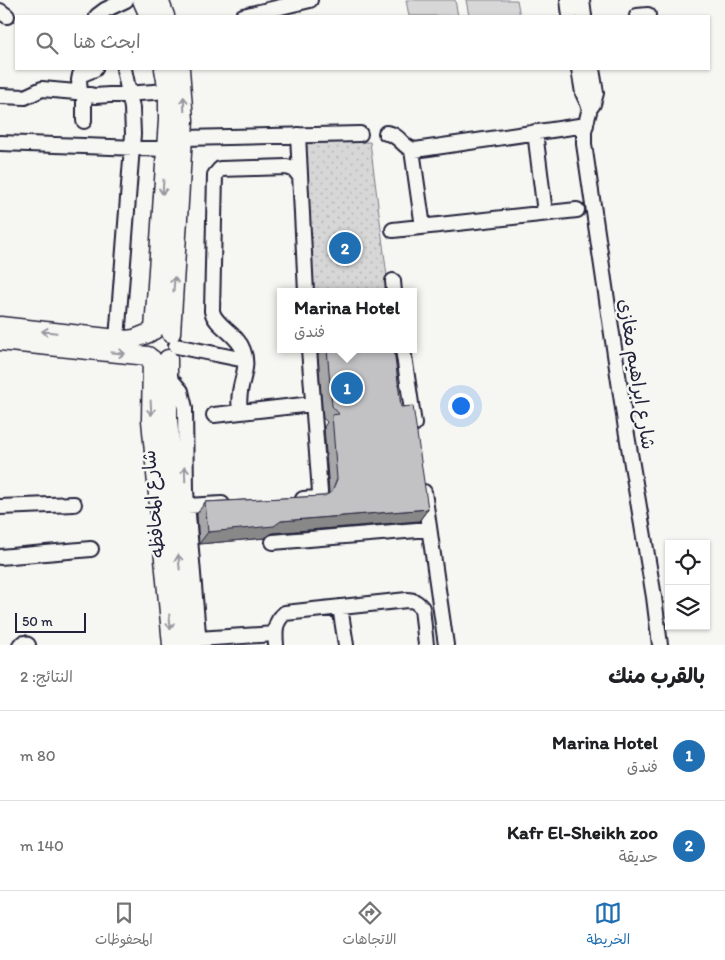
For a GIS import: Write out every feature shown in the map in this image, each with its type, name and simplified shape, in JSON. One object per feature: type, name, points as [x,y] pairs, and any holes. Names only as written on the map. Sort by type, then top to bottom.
[{"type":"main road","points":[[142,0],[149,15]]},
{"type":"main road","points":[[159,0],[165,15]]},
{"type":"main road","name":"شارع المحافظه","points":[[164,70],[168,91],[161,349],[168,419],[183,502],[188,597],[194,643]]},
{"type":"main road","name":"شارع المحافظه","points":[[172,645],[151,420],[161,349],[184,138],[184,96],[180,70]]},
{"type":"main road","points":[[0,326],[76,342],[134,339],[161,349]]},
{"type":"main road","points":[[0,341],[76,342],[161,349]]},
{"type":"street","points":[[101,11],[126,0]]},
{"type":"street","points":[[246,15],[310,0]]},
{"type":"street","points":[[568,0],[570,15]]},
{"type":"street","points":[[582,0],[584,15]]},
{"type":"street","points":[[84,121],[79,80],[80,75],[92,70]]},
{"type":"street","points":[[117,339],[133,121],[124,70]]},
{"type":"street","points":[[579,70],[582,94],[590,108]]},
{"type":"street","name":"شارع ابراهيم مغازى","points":[[592,70],[596,93],[590,108],[584,144],[660,645]]},
{"type":"street","points":[[0,96],[25,97],[42,90],[94,96],[168,91]]},
{"type":"street","points":[[386,133],[396,136],[403,145],[412,150],[586,125]]},
{"type":"street","points":[[535,132],[545,213]]},
{"type":"street","points":[[184,138],[360,134]]},
{"type":"street","points":[[298,135],[306,288]]},
{"type":"street","points":[[0,143],[132,146],[166,149]]},
{"type":"street","points":[[412,150],[423,227]]},
{"type":"street","points":[[240,412],[239,396],[246,370],[245,360],[239,342],[233,334],[217,321],[212,311],[215,175],[218,170],[223,168],[287,168],[295,170],[300,177]]},
{"type":"street","points":[[393,230],[577,210]]},
{"type":"street","points":[[161,349],[245,360]]},
{"type":"street","points":[[287,500],[315,499],[320,495],[309,353]]},
{"type":"street","points":[[404,353],[415,434]]},
{"type":"street","points":[[214,415],[312,404]]},
{"type":"street","points":[[422,482],[446,645]]},
{"type":"street","points":[[183,502],[232,504]]},
{"type":"street","points":[[0,508],[74,504]]},
{"type":"street","points":[[273,542],[430,529]]},
{"type":"street","points":[[0,557],[91,549]]},
{"type":"street","points":[[194,643],[276,639],[277,622],[285,613],[413,600],[422,608],[426,645]]},
{"type":"street","points":[[340,607],[346,645]]},
{"type":"street","points":[[20,645],[24,643],[28,645]]},
{"type":"shaded area","points":[[406,0],[455,0],[458,15],[409,15]]},
{"type":"shaded area","points":[[466,0],[517,0],[520,15],[469,15]]},
{"type":"shaded area","points":[[370,142],[388,288],[309,288],[301,143]]},
{"type":"building","points":[[327,353],[394,353],[401,407],[413,406],[428,509],[281,521],[274,526],[208,532],[205,502],[324,496],[332,492],[337,479],[332,415],[339,414],[332,406]]},
{"type":"place","name":"Kafr El-Sheikh zoo","points":[[345,248]]},
{"type":"place","name":"Marina Hotel","points":[[347,388]]}]
